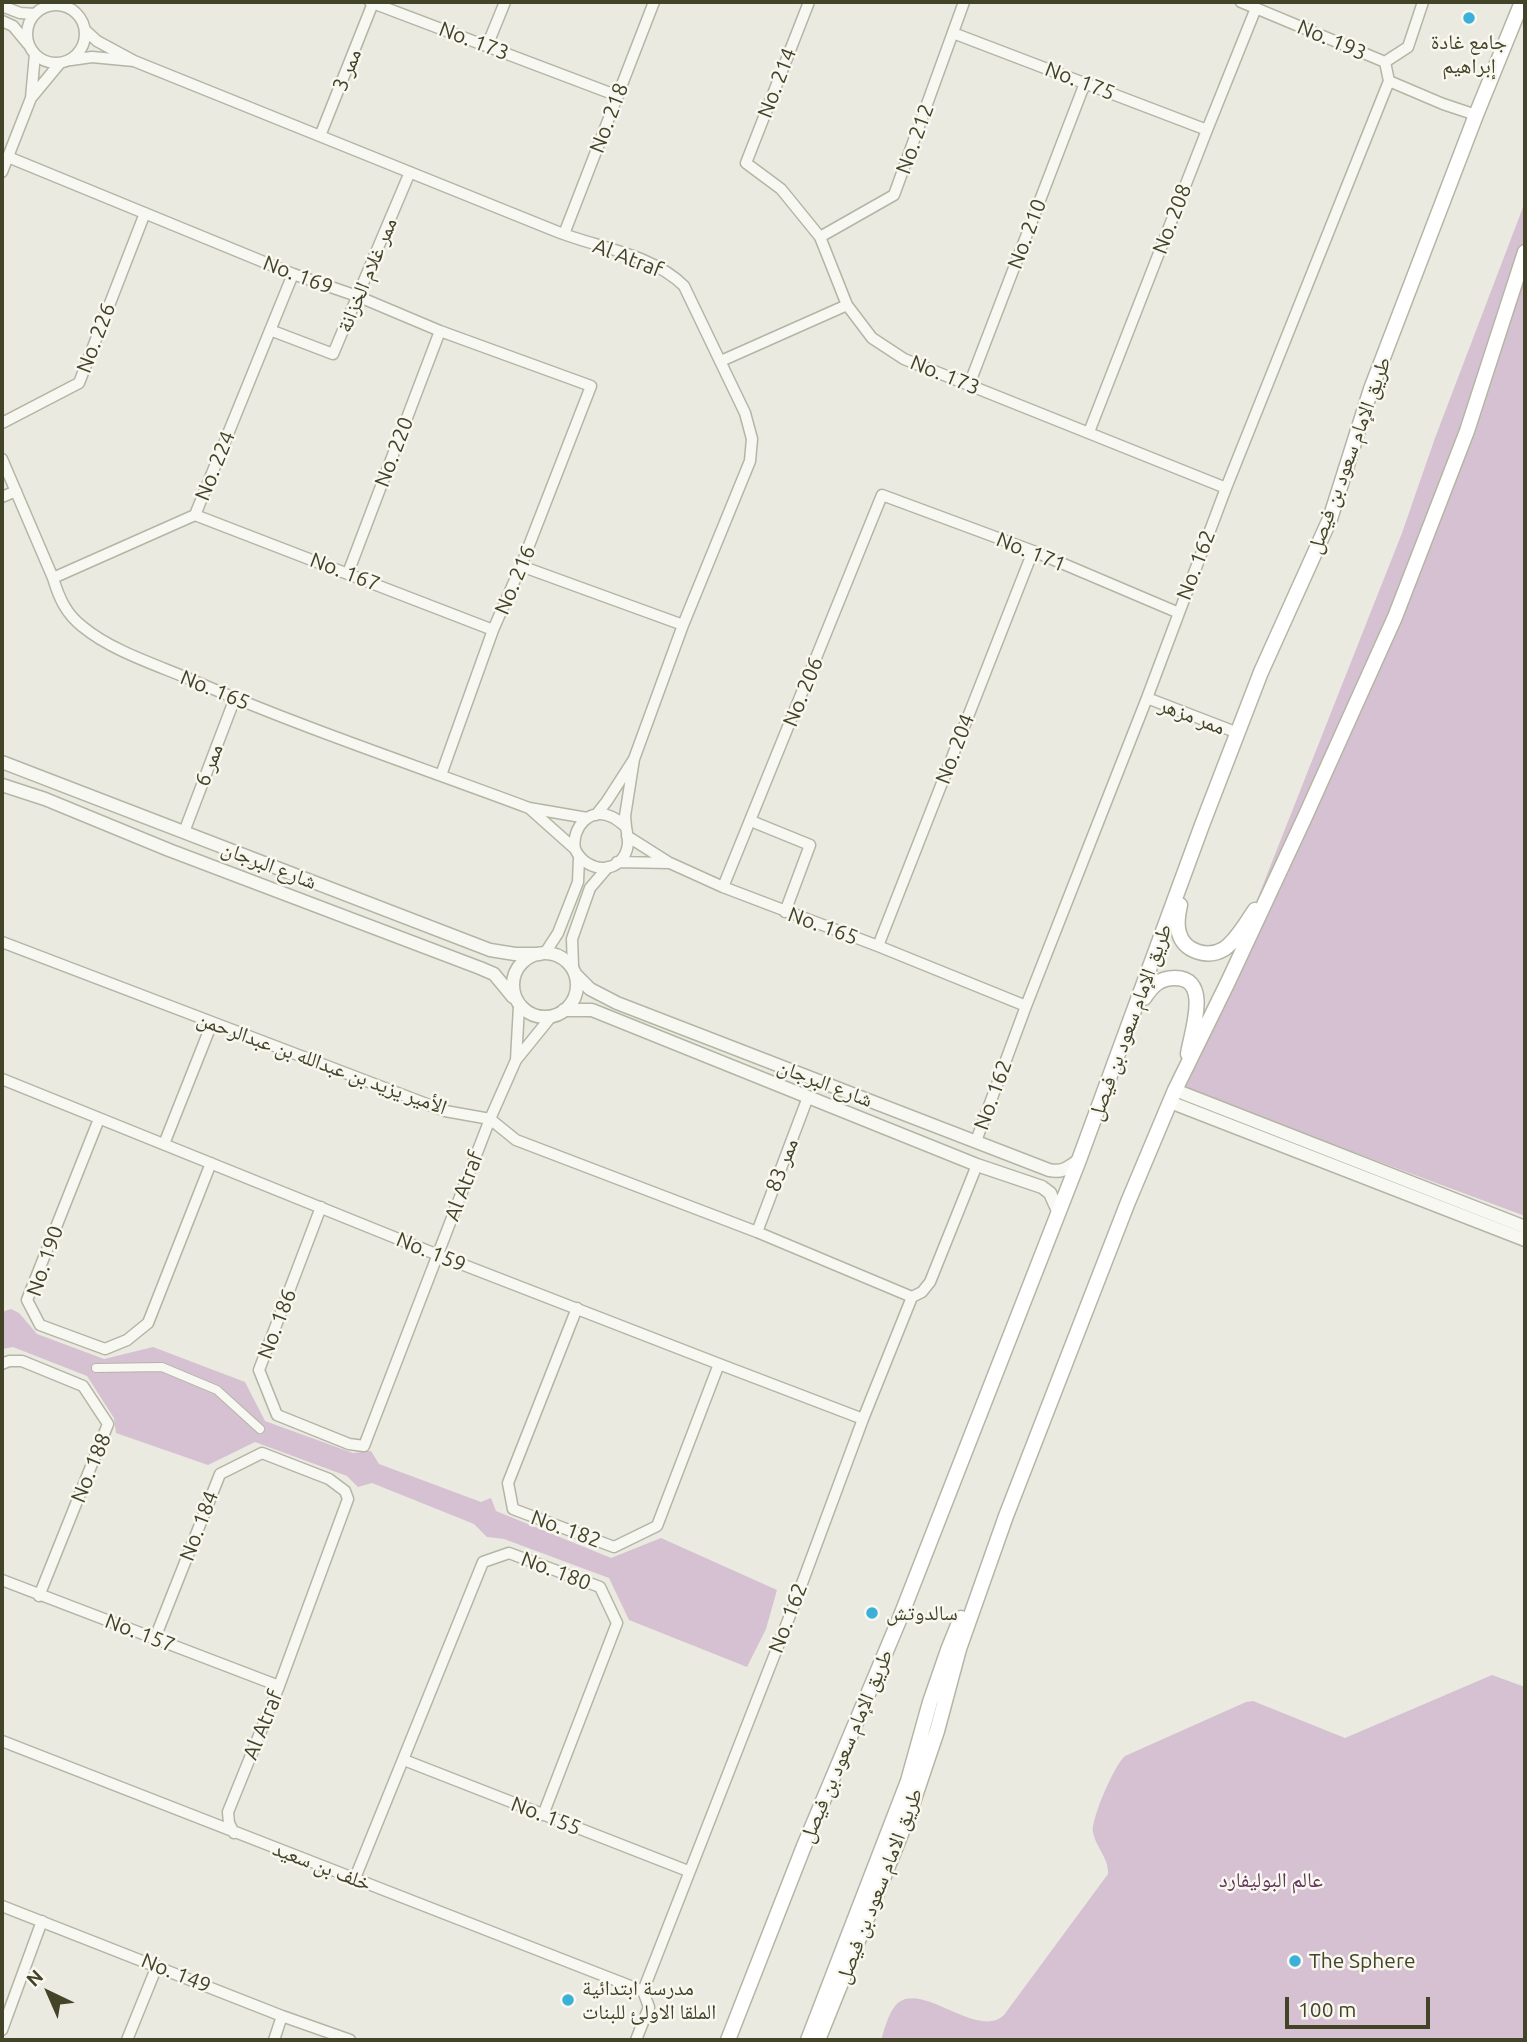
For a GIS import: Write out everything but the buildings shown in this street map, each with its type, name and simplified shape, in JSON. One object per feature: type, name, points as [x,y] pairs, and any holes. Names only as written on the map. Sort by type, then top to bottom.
[{"type":"main road","name":"طريق الإمام سعود بن فيصل","points":[[728,2040],[810,1833],[900,1618],[1079,1160],[1261,672],[1330,519],[1371,389],[1522,2]]},
{"type":"main road","points":[[808,2040],[908,1781],[948,1650],[991,1559],[1043,1418],[1173,1096],[1273,887],[1395,617],[1467,431],[1525,252]]},
{"type":"main road","points":[[1193,849],[1177,923],[1185,945],[1192,950],[1216,953],[1224,948],[1273,887]]},
{"type":"main road","points":[[1135,1011],[1150,988],[1160,981],[1182,978],[1191,984],[1196,994],[1197,1009],[1190,1035],[1187,1066]]},
{"type":"main road","name":"طريق الامام سعود بن فيصل","points":[[818,2040],[898,1843],[937,1731],[959,1649],[991,1559]]},
{"type":"street","points":[[31,98],[64,62],[76,56],[82,48],[85,40],[79,2]]},
{"type":"street","name":"No. 173","points":[[372,2],[618,96]]},
{"type":"street","name":"ممر 3","points":[[320,136],[372,2]]},
{"type":"street","points":[[487,46],[505,2]]},
{"type":"street","name":"No. 218","points":[[564,234],[654,2]]},
{"type":"street","name":"No. 214","points":[[746,163],[809,2]]},
{"type":"street","name":"No. 212","points":[[820,237],[894,195],[964,2]]},
{"type":"street","name":"No. 193","points":[[1241,2],[1385,62]]},
{"type":"street","points":[[1423,2],[1408,47],[1385,62],[1389,81],[1476,115]]},
{"type":"street","points":[[2,172],[31,98],[32,50],[27,37],[28,27],[35,15],[51,4],[69,8],[77,13],[97,41],[134,61]]},
{"type":"street","points":[[2,6],[35,15]]},
{"type":"street","name":"No. 208","points":[[1089,432],[1256,8]]},
{"type":"street","points":[[2,22],[13,26],[42,60],[50,63],[92,57],[134,61]]},
{"type":"street","name":"No. 175","points":[[953,33],[1207,130]]},
{"type":"street","name":"Al Atraf","points":[[134,61],[564,234],[641,260],[673,275],[684,286],[745,413],[752,439],[750,461],[683,625],[634,759],[625,816],[626,831]]},
{"type":"street","name":"No. 162","points":[[976,1141],[1226,488],[1389,81]]},
{"type":"street","name":"No. 210","points":[[970,385],[1085,83]]},
{"type":"street","name":"No. 169","points":[[8,157],[293,274],[591,386]]},
{"type":"street","name":"No. 173","points":[[746,163],[781,189],[820,237],[847,304],[872,338],[904,359],[1226,488]]},
{"type":"street","name":"ممر غلام الخزانة","points":[[270,330],[333,354],[410,172]]},
{"type":"street","name":"No. 226","points":[[2,423],[79,383],[145,213]]},
{"type":"street","name":"No. 224","points":[[53,578],[195,515],[293,274]]},
{"type":"street","points":[[721,361],[847,304]]},
{"type":"street","name":"No. 220","points":[[348,573],[440,331]]},
{"type":"street","name":"No. 216","points":[[441,775],[493,630],[521,566],[591,386]]},
{"type":"street","name":"No. 165","points":[[2,458],[58,595],[68,614],[84,629],[118,649],[235,698],[529,808]]},
{"type":"street","points":[[2,497],[16,491]]},
{"type":"street","name":"No. 171","points":[[882,495],[1033,551],[1179,613]]},
{"type":"street","name":"No. 206","points":[[723,887],[882,495]]},
{"type":"street","name":"No. 167","points":[[195,515],[493,630]]},
{"type":"street","name":"No. 204","points":[[878,946],[1033,551]]},
{"type":"street","points":[[521,566],[683,625]]},
{"type":"street","name":"ممر 6","points":[[184,832],[235,698]]},
{"type":"street","name":"ممر مزهر","points":[[1147,698],[1238,733]]},
{"type":"street","name":"Al Atraf","points":[[592,816],[607,801],[634,759]]},
{"type":"street","name":"شارع البرجان","points":[[2,762],[490,950],[515,954],[551,952],[560,955],[590,989],[617,1003],[1049,1170],[1066,1170],[1079,1160]]},
{"type":"street","name":"شارع البرجان","points":[[2,785],[45,799],[169,850],[480,968],[494,974],[516,1001],[539,1018],[550,1018]]},
{"type":"street","points":[[529,808],[611,816],[626,831],[670,863]]},
{"type":"street","points":[[529,808],[586,864],[594,867],[613,864]]},
{"type":"street","points":[[516,1060],[516,1001],[513,981],[516,969],[523,961],[542,953],[558,933],[578,882],[575,832],[580,824],[592,816]]},
{"type":"street","points":[[751,821],[810,845],[785,912]]},
{"type":"street","points":[[516,1060],[550,1018],[571,1003],[576,993],[572,940],[590,888],[625,853],[628,844],[626,831]]},
{"type":"street","name":"No. 165","points":[[613,864],[670,863],[785,912],[878,946],[1026,1006]]},
{"type":"street","name":"الأمير يزيد بن عبدالله بن عبدالرحمن","points":[[2,942],[445,1111],[490,1119],[516,1140],[757,1232],[912,1297]]},
{"type":"street","name":"شارع البرجان","points":[[564,1010],[592,1010],[977,1165],[1042,1187],[1049,1193],[1058,1211]]},
{"type":"street","points":[[164,1144],[212,1023]]},
{"type":"street","name":"Al Atraf","points":[[370,1430],[490,1119],[516,1060]]},
{"type":"street","name":"No. 159","points":[[2,1079],[438,1255],[863,1419]]},
{"type":"street","points":[[1173,1096],[1525,1227]]},
{"type":"street","points":[[1173,1096],[1525,1240]]},
{"type":"street","name":"ممر 83","points":[[757,1232],[808,1097]]},
{"type":"street","name":"No. 190","points":[[99,1119],[27,1300],[40,1325],[105,1349],[127,1340],[148,1323],[211,1163]]},
{"type":"street","name":"No. 162","points":[[636,2040],[649,2007],[643,1991],[794,1605],[863,1419],[912,1297],[922,1292],[930,1282],[977,1165]]},
{"type":"street","name":"No. 186","points":[[321,1208],[259,1370],[276,1415],[349,1444],[364,1447],[370,1430]]},
{"type":"street","name":"No. 182","points":[[577,1308],[508,1483],[513,1509],[614,1547],[657,1526],[719,1364]]},
{"type":"street","name":"No. 188","points":[[2,1364],[22,1361],[83,1386],[108,1424],[39,1595]]},
{"type":"street","points":[[96,1368],[162,1367],[217,1390],[260,1429]]},
{"type":"street","name":"No. 184","points":[[155,1638],[220,1474],[262,1453],[329,1479],[345,1490],[348,1499]]},
{"type":"street","name":"Al Atraf","points":[[234,1833],[229,1823],[229,1812],[348,1499]]},
{"type":"street","name":"No. 180","points":[[355,1878],[483,1562],[509,1553],[600,1587],[617,1623],[542,1815]]},
{"type":"street","name":"No. 157","points":[[2,1580],[279,1686]]},
{"type":"street","name":"خلف بن سعيد","points":[[2,1741],[643,1991]]},
{"type":"street","name":"No. 155","points":[[404,1760],[688,1871]]},
{"type":"street","name":"No. 149","points":[[2,1906],[350,2040]]},
{"type":"street","points":[[2,2030],[42,1921]]},
{"type":"street","points":[[127,2040],[157,1966]]},
{"type":"street","points":[[274,2040],[282,2016]]},
{"type":"green space","points":[[1525,202],[1525,1216],[1183,1087],[1402,533],[1435,438]]},
{"type":"green space","points":[[11,1309],[19,1313],[37,1334],[104,1359],[153,1347],[245,1382],[265,1421],[353,1453],[371,1451],[379,1464],[481,1502],[491,1498],[496,1511],[611,1558],[661,1538],[777,1590],[766,1629],[747,1667],[629,1620],[609,1578],[504,1539],[487,1537],[474,1524],[372,1483],[358,1487],[347,1476],[255,1442],[208,1465],[116,1433],[114,1418],[87,1376],[13,1347],[2,1349],[2,1312]]},
{"type":"green space","name":"عالم البوليفارد","points":[[1492,1675],[1525,1687],[1525,2040],[881,2040],[893,2009],[903,2000],[930,2002],[978,2020],[992,2021],[1004,2015],[1108,1874],[1093,1825],[1110,1780],[1125,1756],[1253,1701],[1345,1738]]},
{"type":"place","name":"جامع غادة إبراهيم","points":[[1469,18]]},
{"type":"place","name":"سالدوتش","points":[[872,1613]]},
{"type":"place","name":"The Sphere","points":[[1295,1961]]},
{"type":"place","name":"مدرسة ابتدائية الملقا الاولئ للبنات","points":[[568,2000]]}]
